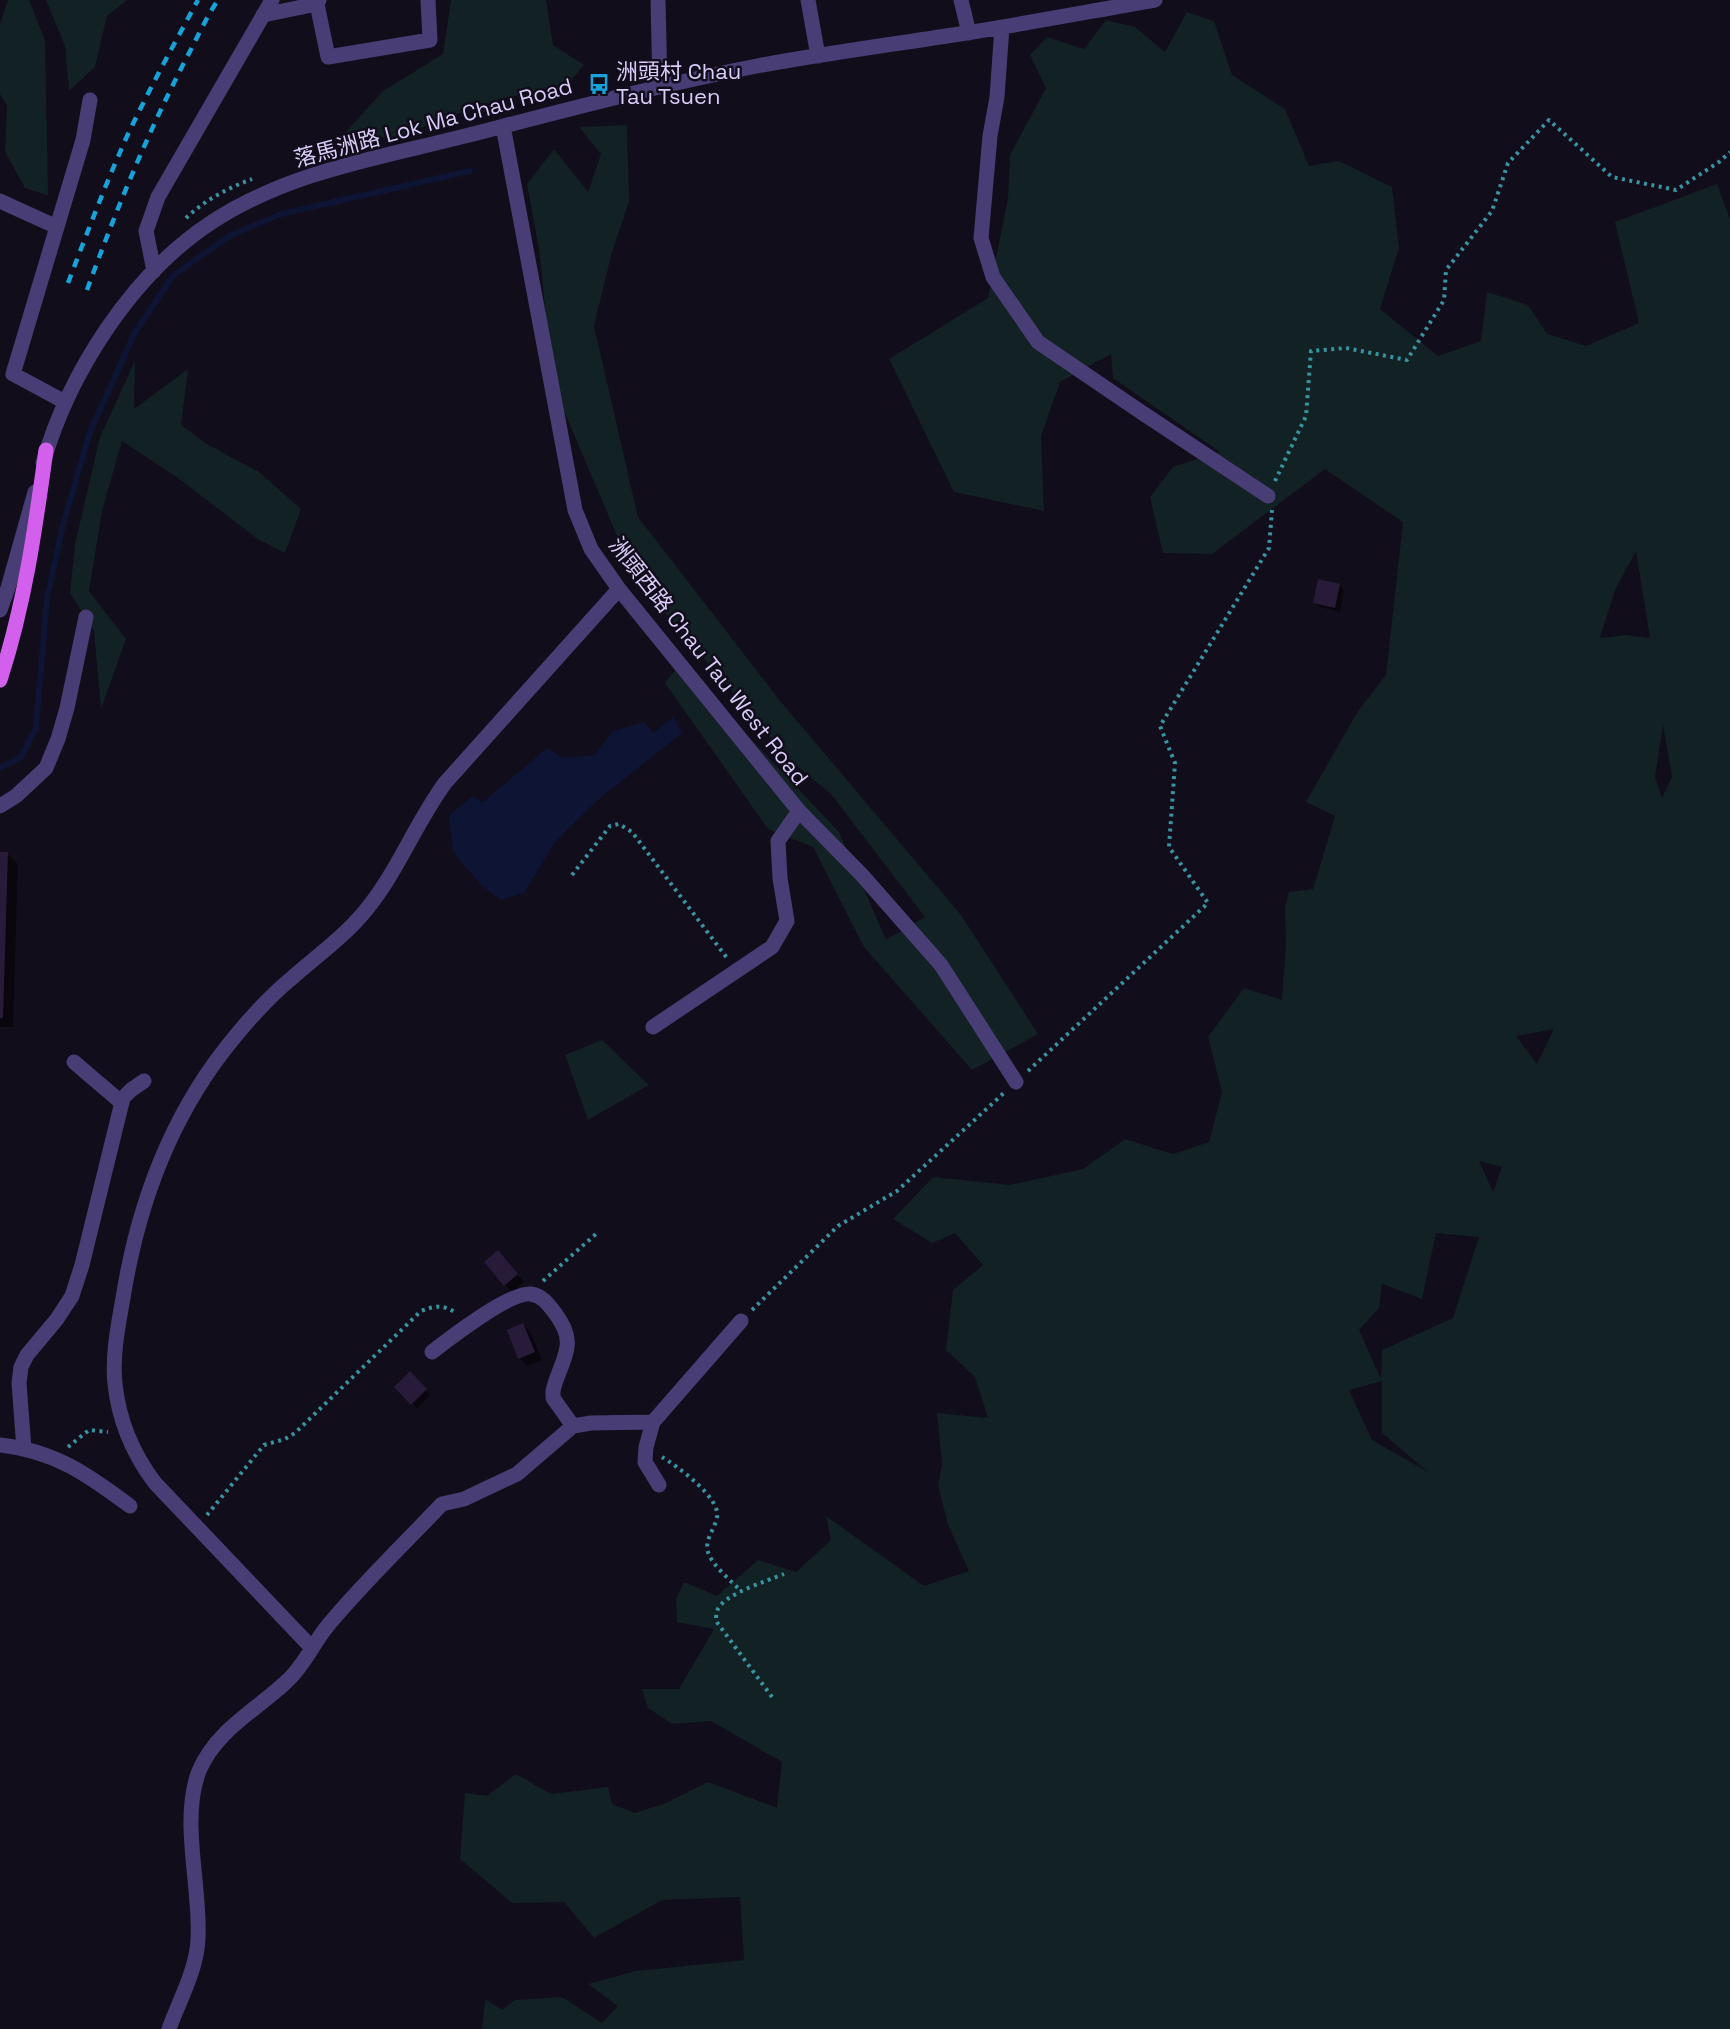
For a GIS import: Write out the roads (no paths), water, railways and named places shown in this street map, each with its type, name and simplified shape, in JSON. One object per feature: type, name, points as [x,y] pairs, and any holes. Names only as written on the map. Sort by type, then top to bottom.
[{"type":"main road","points":[[0,680],[15,634],[29,573],[46,450]]},
{"type":"street","points":[[154,271],[146,231],[158,197],[272,0]]},
{"type":"street","points":[[263,15],[318,2],[328,57],[430,40],[428,0]]},
{"type":"street","points":[[658,0],[660,87]]},
{"type":"street","points":[[808,0],[818,56]]},
{"type":"street","points":[[961,0],[969,33]]},
{"type":"street","name":"落馬洲路 Lok Ma Chau Road","points":[[0,610],[9,588],[46,450],[65,402],[103,336],[154,271],[191,237],[210,223],[269,190],[310,176],[503,126],[660,87],[757,66],[969,33],[1155,0]]},
{"type":"street","points":[[1002,27],[997,97],[990,136],[981,238],[993,277],[1038,342],[1268,496]]},
{"type":"street","points":[[65,402],[13,374],[83,140],[90,100]]},
{"type":"street","name":"洲頭西路 Chau Tau West Road","points":[[503,126],[575,510],[591,549],[619,589],[799,811],[861,874],[941,965],[1016,1082]]},
{"type":"street","points":[[0,201],[57,227]]},
{"type":"street","points":[[311,1647],[155,1483],[139,1460],[127,1435],[117,1397],[115,1368],[119,1321],[136,1235],[149,1190],[182,1115],[220,1055],[281,988],[329,948],[366,911],[391,876],[421,819],[445,783],[619,589]]},
{"type":"street","points":[[0,806],[16,796],[46,768],[67,708],[86,617]]},
{"type":"street","points":[[653,1028],[771,947],[787,921],[780,878],[778,841],[799,811]]},
{"type":"street","points":[[74,1062],[122,1103]]},
{"type":"street","points":[[24,1449],[19,1383],[21,1367],[27,1355],[57,1319],[72,1296],[123,1098],[131,1089],[144,1081]]},
{"type":"street","points":[[432,1352],[470,1324],[516,1296],[529,1294],[544,1299],[563,1324],[567,1336],[567,1347],[553,1391],[554,1398],[573,1426]]},
{"type":"street","points":[[659,1485],[645,1462],[646,1447],[653,1422],[741,1321]]},
{"type":"street","points":[[169,2029],[194,1962],[198,1939],[192,1824],[193,1799],[199,1772],[211,1749],[242,1716],[288,1681],[304,1662],[311,1647],[332,1620],[442,1504],[464,1499],[517,1474],[573,1426],[653,1422]]},
{"type":"street","points":[[0,1445],[58,1459],[87,1474],[130,1506]]},
{"type":"water","points":[[673,717],[682,733],[599,799],[555,842],[524,893],[501,900],[482,886],[453,852],[449,815],[473,796],[483,802],[547,748],[563,758],[594,755],[613,731],[644,722],[653,733]]},
{"type":"waterway","points":[[0,768],[21,757],[36,728],[47,598],[64,521],[90,432],[135,332],[173,276],[229,236],[281,214],[470,171]]},
{"type":"railway","points":[[68,283],[128,134],[198,0]]},
{"type":"railway","points":[[87,290],[146,143],[173,85],[218,0]]},
{"type":"place","name":"洲頭村 Chau Tau Tsuen","points":[[599,84]]}]
